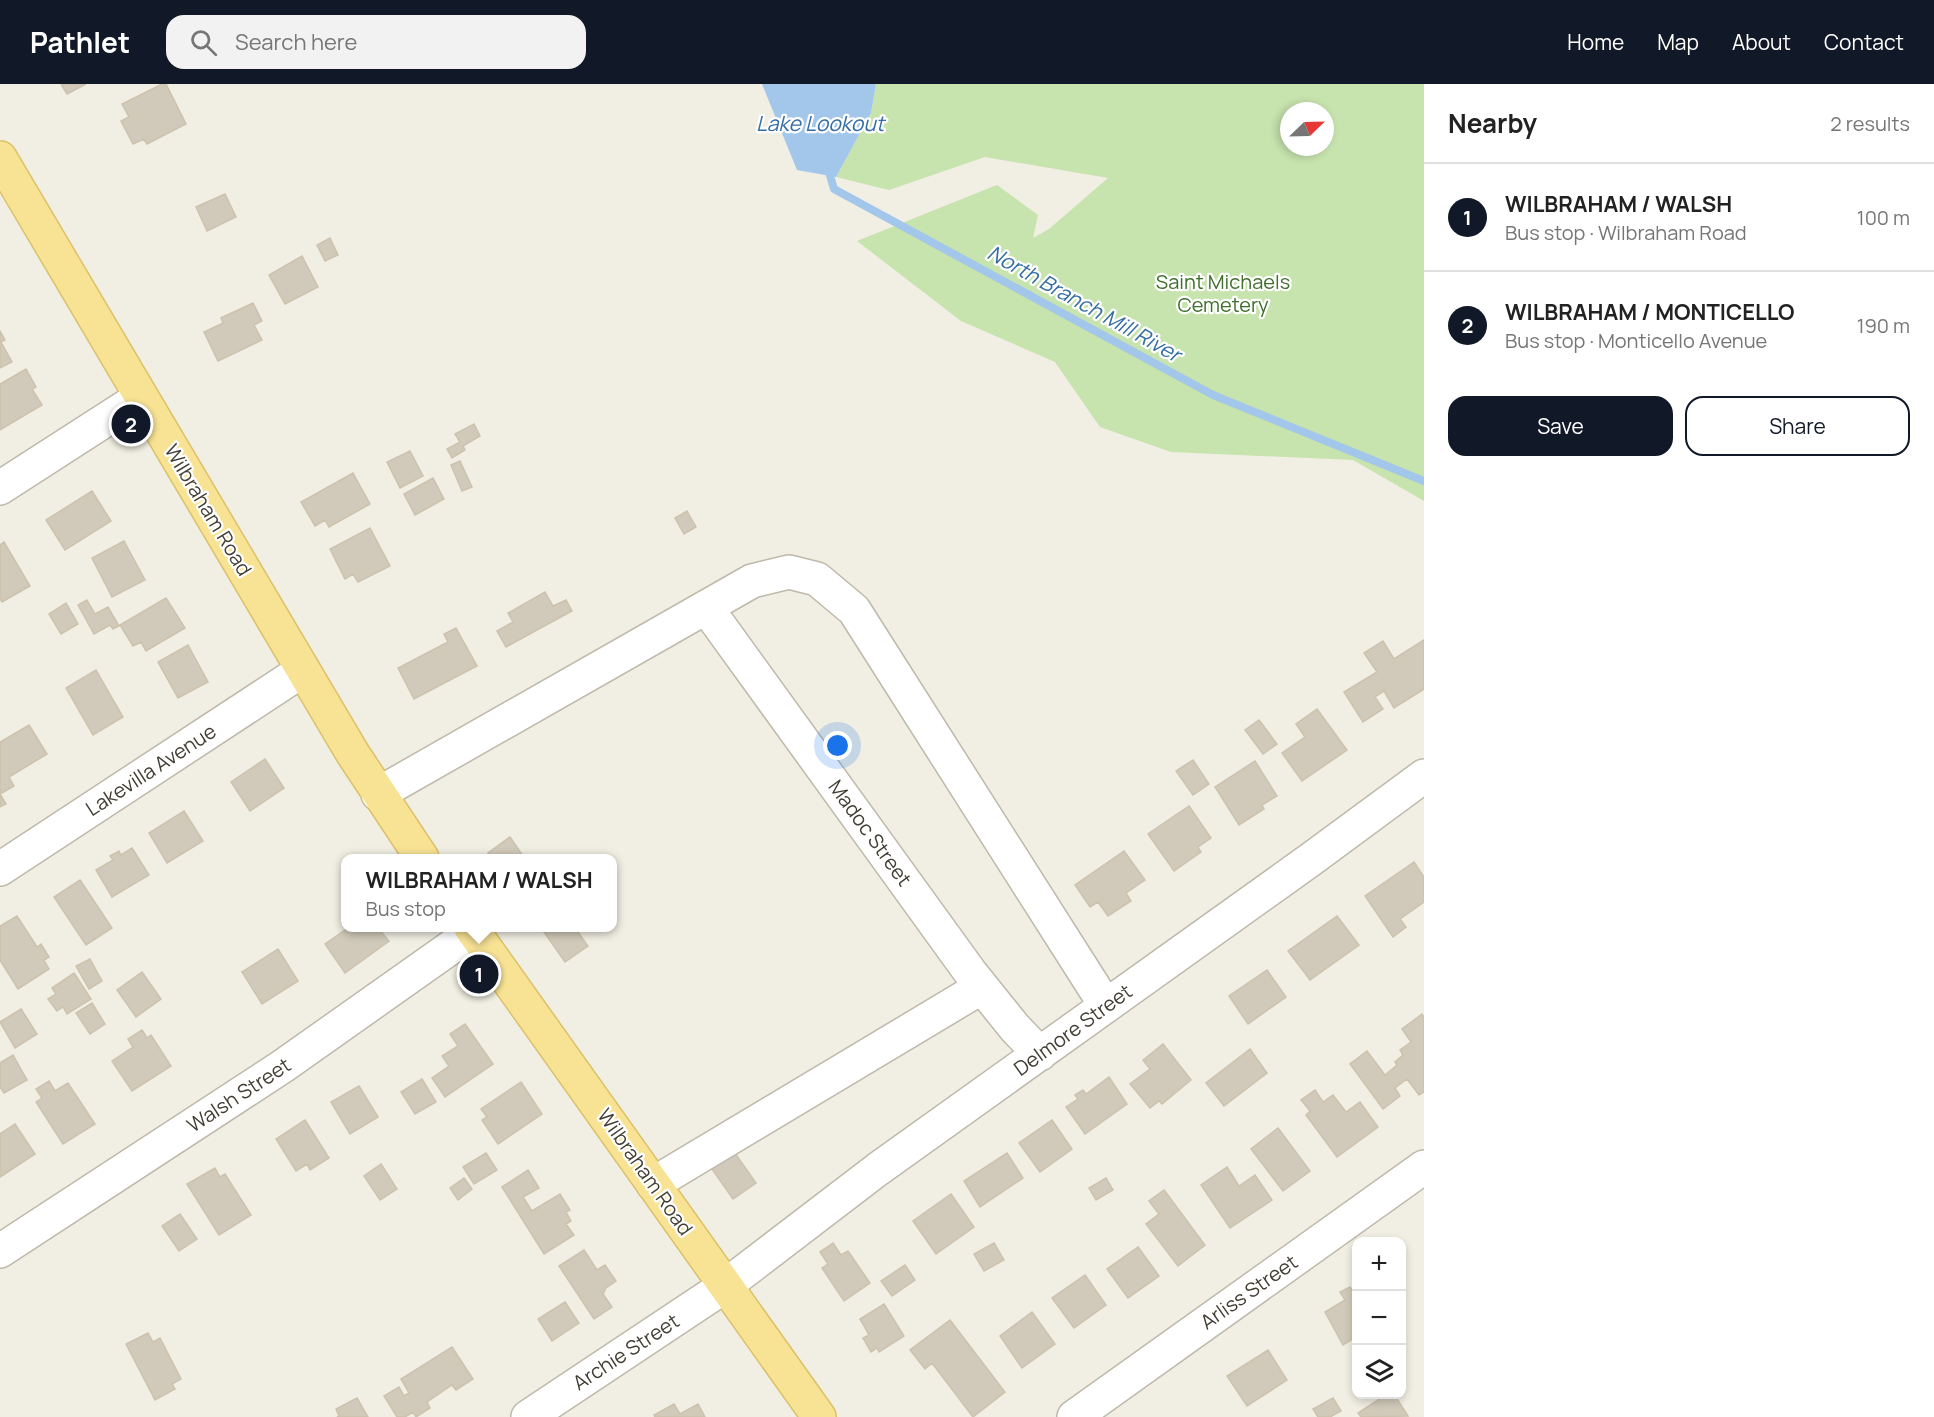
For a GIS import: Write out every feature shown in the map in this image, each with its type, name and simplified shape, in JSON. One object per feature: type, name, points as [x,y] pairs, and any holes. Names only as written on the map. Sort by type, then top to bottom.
[{"type":"main road","name":"Wilbraham Road","points":[[0,158],[303,670],[378,794],[419,854]]},
{"type":"main road","name":"Wilbraham Road","points":[[474,932],[819,1417]]},
{"type":"street","points":[[0,488],[141,397]]},
{"type":"street","points":[[378,794],[752,581],[789,572],[817,579],[854,610],[1106,1006]]},
{"type":"street","name":"Madoc Street","points":[[706,607],[982,987],[1040,1054]]},
{"type":"street","name":"Lakevilla Avenue","points":[[0,869],[303,670]]},
{"type":"street","name":"Delmore Street","points":[[725,1286],[878,1169],[1424,777]]},
{"type":"street","name":"Walsh Street","points":[[0,1251],[283,1066],[468,932]]},
{"type":"street","points":[[654,1184],[982,987]]},
{"type":"street","name":"Arliss Street","points":[[1074,1417],[1424,1167]]},
{"type":"street","name":"Archie Street","points":[[528,1417],[725,1286]]},
{"type":"green space","name":"Saint Michaels Cemetery","points":[[876,84],[1424,84],[1424,501],[1353,460],[1171,452],[1100,427],[1055,362],[961,321],[857,241],[997,185],[1038,215],[1033,238],[1049,229],[1108,178],[985,157],[889,190],[836,177],[871,113]]},
{"type":"water","name":"Lake Lookout","points":[[762,84],[876,84],[871,113],[836,177],[797,170]]},
{"type":"building","points":[[61,84],[86,84],[67,94]]},
{"type":"building","points":[[166,84],[186,124],[147,144],[144,139],[133,144],[121,121],[129,117],[122,104]]},
{"type":"building","points":[[225,194],[236,217],[207,231],[196,207]]},
{"type":"building","points":[[330,238],[338,255],[325,261],[317,245]]},
{"type":"building","points":[[302,256],[318,287],[285,304],[269,275]]},
{"type":"building","points":[[253,303],[262,321],[254,325],[262,340],[218,361],[204,332],[223,323],[221,318]]},
{"type":"building","points":[[0,331],[5,340],[1,342],[12,362],[0,368]]},
{"type":"building","points":[[26,369],[36,387],[32,389],[42,405],[0,430],[0,384]]},
{"type":"building","points":[[474,424],[480,436],[463,446],[465,450],[452,458],[447,449],[460,442],[455,434]]},
{"type":"building","points":[[410,451],[423,476],[400,488],[387,462]]},
{"type":"building","points":[[460,461],[472,487],[462,491],[451,465]]},
{"type":"building","points":[[353,473],[370,504],[329,527],[325,520],[315,526],[301,502]]},
{"type":"building","points":[[433,478],[444,499],[415,515],[404,494]]},
{"type":"building","points":[[92,491],[111,521],[65,550],[46,520]]},
{"type":"building","points":[[687,511],[696,527],[684,534],[675,518]]},
{"type":"building","points":[[370,528],[390,566],[358,582],[353,574],[345,579],[330,549]]},
{"type":"building","points":[[124,541],[145,580],[112,597],[92,558]]},
{"type":"building","points":[[4,542],[30,586],[2,602],[0,599],[0,545]]},
{"type":"building","points":[[545,592],[553,606],[566,600],[572,611],[506,647],[497,631],[513,622],[508,613]]},
{"type":"building","points":[[166,598],[185,628],[146,651],[141,642],[133,646],[120,625]]},
{"type":"building","points":[[87,600],[95,614],[108,607],[119,626],[113,629],[110,625],[94,634],[78,605]]},
{"type":"building","points":[[66,603],[78,624],[61,634],[49,614]]},
{"type":"building","points":[[456,628],[477,666],[414,699],[398,668],[448,642],[444,634]]},
{"type":"building","points":[[1424,640],[1424,689],[1394,708],[1384,691],[1375,697],[1383,709],[1363,722],[1344,692],[1377,672],[1364,653],[1383,641],[1394,659]]},
{"type":"building","points":[[188,645],[208,682],[178,698],[158,662]]},
{"type":"building","points":[[96,670],[123,717],[93,735],[66,688]]},
{"type":"building","points":[[1317,709],[1347,750],[1302,781],[1282,753],[1305,737],[1296,724]]},
{"type":"building","points":[[1259,720],[1277,744],[1263,754],[1245,730]]},
{"type":"building","points":[[29,725],[47,754],[9,777],[14,786],[0,794],[0,742]]},
{"type":"building","points":[[265,759],[284,788],[250,811],[231,782]]},
{"type":"building","points":[[1193,760],[1209,784],[1193,795],[1176,771]]},
{"type":"building","points":[[1255,761],[1277,796],[1262,805],[1264,809],[1239,825],[1215,787]]},
{"type":"building","points":[[0,794],[6,804],[0,807]]},
{"type":"building","points":[[1189,806],[1211,838],[1198,847],[1201,852],[1174,871],[1148,834]]},
{"type":"building","points":[[184,811],[203,841],[167,863],[149,833]]},
{"type":"building","points":[[510,837],[522,854],[489,854]]},
{"type":"building","points":[[132,848],[149,875],[112,897],[96,870],[113,860],[110,856],[119,851],[121,855]]},
{"type":"building","points":[[1124,851],[1145,880],[1126,893],[1131,901],[1108,916],[1098,902],[1090,907],[1075,885]]},
{"type":"building","points":[[1414,862],[1424,877],[1424,902],[1400,919],[1406,927],[1393,937],[1365,896]]},
{"type":"building","points":[[80,880],[112,928],[86,945],[54,897]]},
{"type":"building","points":[[17,916],[37,947],[41,944],[49,957],[44,960],[49,969],[18,989],[0,960],[0,926]]},
{"type":"building","points":[[1337,916],[1359,945],[1310,980],[1288,951]]},
{"type":"building","points":[[342,932],[381,932],[389,941],[345,973],[325,944]]},
{"type":"building","points":[[544,932],[578,932],[588,946],[565,962]]},
{"type":"building","points":[[278,949],[298,981],[262,1004],[242,972]]},
{"type":"building","points":[[90,959],[102,981],[89,989],[76,966]]},
{"type":"building","points":[[1267,970],[1286,997],[1248,1024],[1229,996]]},
{"type":"building","points":[[142,972],[161,999],[136,1017],[117,990]]},
{"type":"building","points":[[74,973],[91,999],[67,1014],[63,1007],[57,1011],[48,999],[56,994],[52,988]]},
{"type":"building","points":[[92,1003],[105,1024],[90,1034],[76,1013]]},
{"type":"building","points":[[21,1009],[37,1034],[15,1048],[0,1022]]},
{"type":"building","points":[[1422,1014],[1424,1017],[1424,1092],[1419,1095],[1407,1079],[1395,1088],[1400,1096],[1383,1109],[1350,1064],[1367,1051],[1385,1075],[1397,1065],[1395,1062],[1403,1055],[1400,1050],[1411,1042],[1402,1029]]},
{"type":"building","points":[[465,1024],[493,1064],[445,1097],[432,1078],[449,1066],[442,1056],[458,1046],[450,1034]]},
{"type":"building","points":[[142,1030],[147,1038],[151,1035],[171,1066],[132,1091],[112,1061],[133,1047],[128,1039]]},
{"type":"building","points":[[1163,1044],[1191,1080],[1162,1104],[1159,1101],[1150,1108],[1130,1084],[1150,1069],[1143,1060]]},
{"type":"building","points":[[1250,1049],[1267,1073],[1224,1106],[1206,1083]]},
{"type":"building","points":[[13,1055],[27,1080],[4,1093],[0,1087],[0,1063]]},
{"type":"building","points":[[1109,1077],[1127,1104],[1085,1134],[1066,1107],[1078,1099],[1075,1095],[1083,1090],[1086,1094]]},
{"type":"building","points":[[422,1079],[436,1102],[415,1114],[401,1092]]},
{"type":"building","points":[[49,1081],[55,1091],[68,1083],[95,1124],[63,1144],[36,1102],[42,1098],[36,1089]]},
{"type":"building","points":[[521,1082],[542,1114],[498,1144],[482,1120],[487,1117],[481,1109]]},
{"type":"building","points":[[359,1086],[378,1117],[350,1134],[331,1102]]},
{"type":"building","points":[[1315,1090],[1323,1102],[1333,1095],[1346,1112],[1360,1102],[1378,1127],[1337,1157],[1306,1115],[1310,1111],[1301,1100]]},
{"type":"building","points":[[305,1120],[329,1158],[310,1170],[307,1164],[296,1171],[276,1139]]},
{"type":"building","points":[[1052,1120],[1072,1149],[1040,1172],[1019,1143]]},
{"type":"building","points":[[15,1124],[35,1154],[0,1177],[0,1134]]},
{"type":"building","points":[[1278,1128],[1310,1171],[1283,1191],[1251,1149]]},
{"type":"building","points":[[730,1146],[756,1183],[733,1199],[707,1162]]},
{"type":"building","points":[[486,1153],[497,1170],[474,1184],[463,1167]]},
{"type":"building","points":[[1007,1153],[1023,1178],[980,1207],[964,1181]]},
{"type":"building","points":[[381,1164],[397,1189],[380,1200],[364,1176]]},
{"type":"building","points":[[1227,1167],[1239,1186],[1255,1175],[1272,1200],[1230,1228],[1201,1185]]},
{"type":"building","points":[[215,1168],[220,1177],[225,1174],[251,1215],[219,1235],[187,1184]]},
{"type":"building","points":[[528,1170],[539,1188],[523,1197],[532,1211],[560,1194],[570,1210],[566,1212],[571,1221],[566,1224],[574,1235],[544,1254],[502,1187]]},
{"type":"building","points":[[464,1178],[472,1189],[458,1200],[450,1188]]},
{"type":"building","points":[[1106,1178],[1113,1190],[1096,1200],[1089,1188]]},
{"type":"building","points":[[1164,1190],[1205,1245],[1178,1266],[1146,1224],[1159,1214],[1149,1201]]},
{"type":"building","points":[[951,1194],[974,1227],[936,1254],[913,1221]]},
{"type":"building","points":[[180,1214],[197,1239],[179,1251],[162,1226]]},
{"type":"building","points":[[833,1243],[841,1255],[848,1251],[870,1283],[844,1301],[822,1268],[828,1264],[820,1252]]},
{"type":"building","points":[[994,1243],[1004,1260],[984,1271],[974,1254]]},
{"type":"building","points":[[1138,1247],[1159,1276],[1128,1298],[1107,1269]]},
{"type":"building","points":[[584,1250],[597,1270],[605,1265],[616,1281],[606,1288],[603,1294],[612,1307],[594,1319],[559,1266]]},
{"type":"building","points":[[905,1265],[915,1280],[892,1296],[881,1281]]},
{"type":"building","points":[[1085,1275],[1106,1305],[1074,1328],[1052,1298]]},
{"type":"building","points":[[1350,1287],[1352,1290],[1352,1339],[1343,1345],[1325,1312],[1345,1300],[1340,1292]]},
{"type":"building","points":[[565,1302],[579,1323],[552,1341],[538,1319]]},
{"type":"building","points":[[884,1304],[904,1336],[879,1352],[877,1348],[871,1352],[863,1338],[869,1335],[860,1319]]},
{"type":"building","points":[[1032,1312],[1055,1344],[1022,1368],[1000,1336]]},
{"type":"building","points":[[950,1320],[1005,1392],[973,1417],[932,1363],[925,1369],[910,1350]]},
{"type":"building","points":[[148,1333],[153,1342],[160,1338],[181,1379],[172,1384],[175,1389],[155,1400],[126,1344]]},
{"type":"building","points":[[452,1347],[473,1379],[456,1390],[452,1385],[427,1402],[430,1408],[416,1417],[413,1412],[405,1417],[397,1417],[384,1396],[399,1387],[404,1396],[409,1393],[401,1379]]},
{"type":"building","points":[[1268,1350],[1287,1380],[1247,1406],[1227,1376]]},
{"type":"building","points":[[357,1398],[368,1417],[337,1417],[339,1416],[336,1409]]},
{"type":"building","points":[[1333,1398],[1341,1411],[1330,1417],[1318,1417],[1313,1409]]},
{"type":"building","points":[[1379,1399],[1397,1399],[1408,1416],[1361,1417],[1358,1413]]},
{"type":"building","points":[[674,1404],[680,1414],[698,1404],[705,1417],[655,1417],[654,1415]]},
{"type":"waterway","name":"North Branch Mill River","points":[[827,165],[834,189],[1213,395],[1424,481]]},
{"type":"place","name":"WILBRAHAM / MONTICELLO","points":[[131,424]]},
{"type":"place","name":"WILBRAHAM / WALSH","points":[[479,974]]}]
